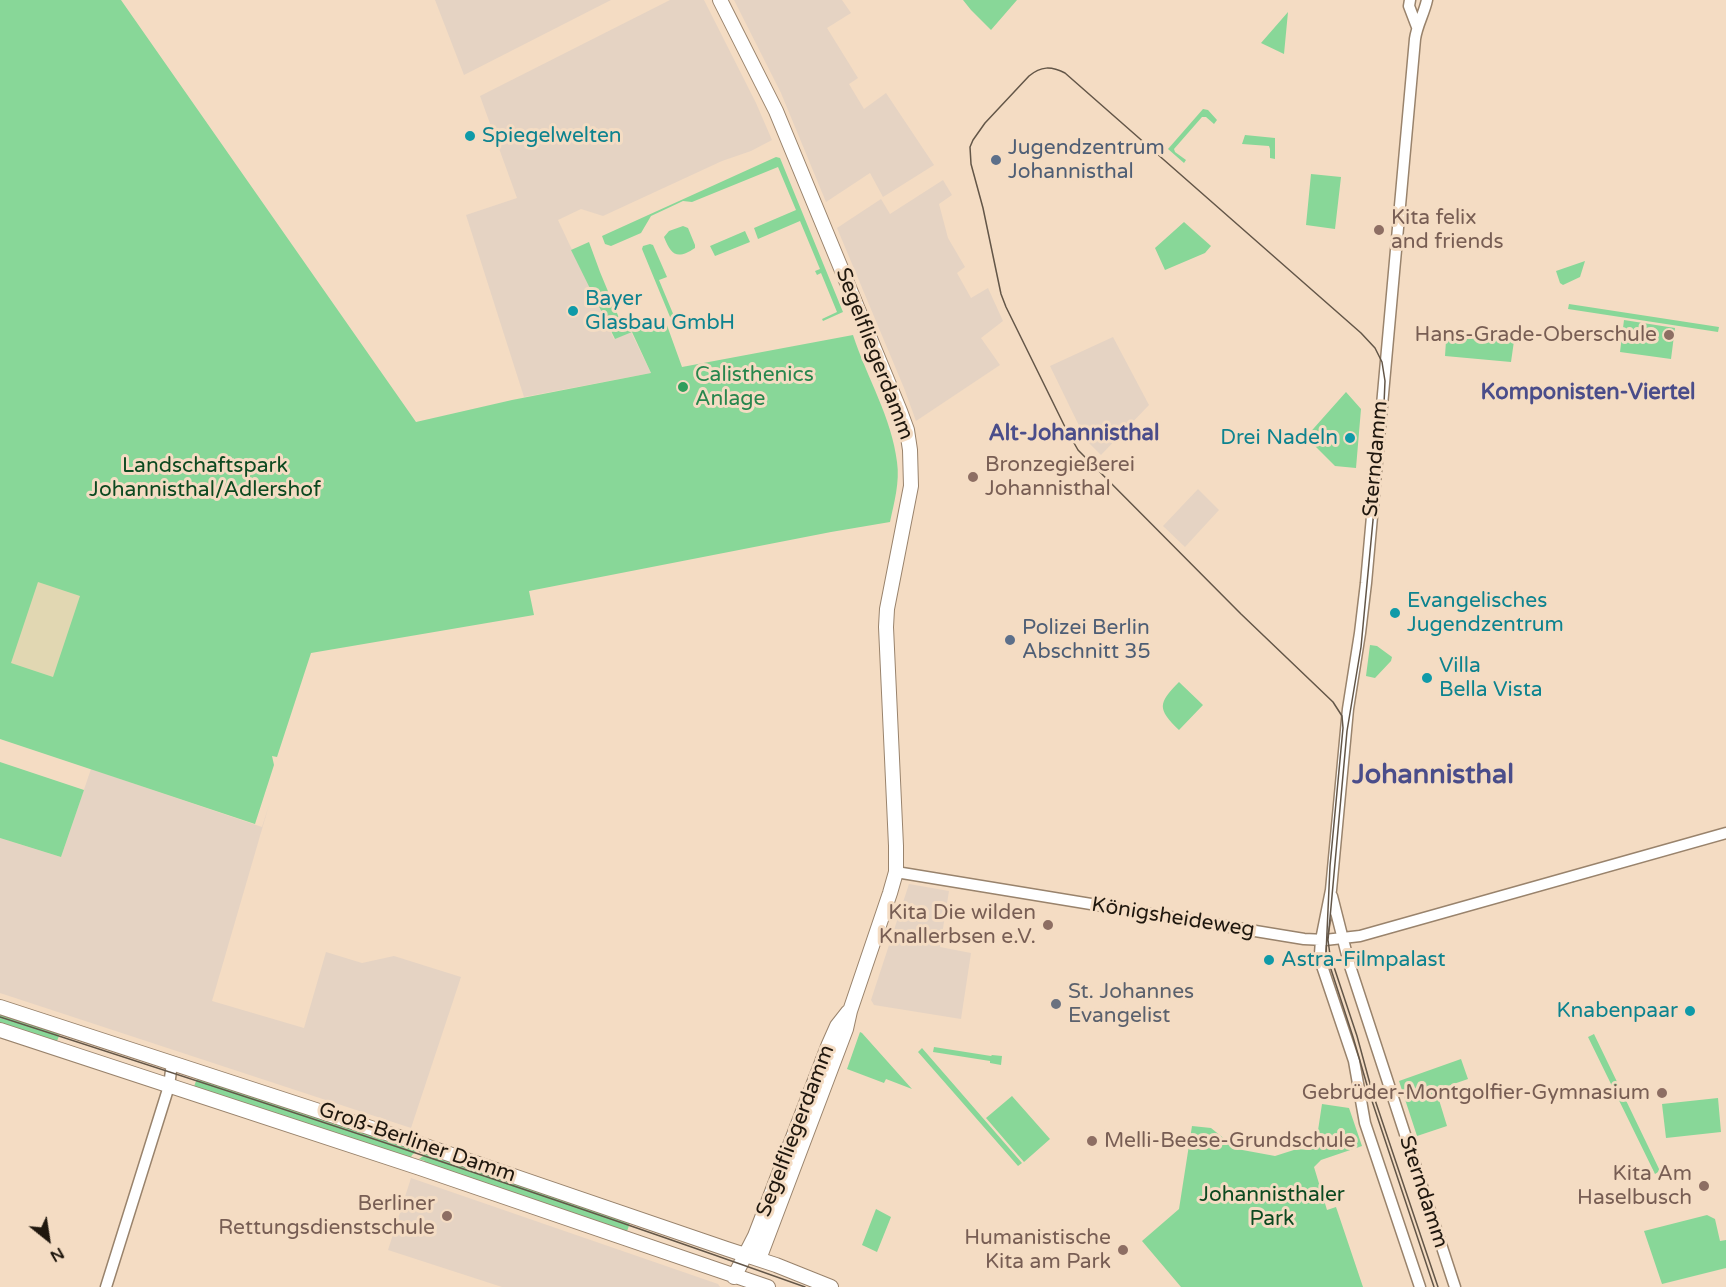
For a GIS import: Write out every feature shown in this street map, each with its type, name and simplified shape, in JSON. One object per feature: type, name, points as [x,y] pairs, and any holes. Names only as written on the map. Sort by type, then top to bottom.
[{"type":"main road","name":"Segelfliegerdamm","points":[[720,0],[776,111],[900,411],[908,438],[911,462],[911,486],[887,609],[886,627],[896,873],[850,1011],[837,1026],[829,1044],[755,1236],[753,1256]]},
{"type":"main road","name":"Groß-Berliner Damm","points":[[0,1007],[411,1141],[753,1256],[831,1287]]},
{"type":"main road","name":"Groß-Berliner Damm","points":[[0,1030],[420,1168],[768,1287]]},
{"type":"main road","points":[[734,1277],[753,1256]]},
{"type":"street","name":"Sterndamm","points":[[1410,0],[1409,6],[1417,27]]},
{"type":"street","name":"Sterndamm","points":[[1420,1287],[1365,1123],[1353,1060],[1320,954],[1331,890],[1348,709],[1365,594],[1417,27],[1427,0]]},
{"type":"street","name":"Königsheideweg","points":[[896,873],[1305,939],[1342,939],[1360,936],[1726,833]]},
{"type":"street","name":"Sterndamm","points":[[1331,890],[1348,963],[1455,1287]]},
{"type":"street","points":[[106,1287],[169,1086],[172,1063]]},
{"type":"shaded area","points":[[435,0],[611,0],[464,75]]},
{"type":"shaded area","points":[[670,0],[704,0],[772,140],[603,216],[581,209],[558,220],[614,339],[631,332],[651,373],[524,397],[466,215],[517,198],[480,96]]},
{"type":"shaded area","points":[[734,0],[842,0],[851,13],[827,28],[858,78],[849,84],[864,109],[886,93],[934,165],[883,197],[870,173],[826,202],[781,93]]},
{"type":"shaded area","points":[[943,180],[952,195],[939,204],[948,238],[965,267],[957,273],[971,298],[988,288],[1003,321],[981,338],[1000,365],[916,421],[837,228],[881,199],[890,214]]},
{"type":"shaded area","points":[[1113,337],[1149,405],[1101,455],[1086,440],[1050,366]]},
{"type":"shaded area","points":[[1198,489],[1219,510],[1185,547],[1163,526]]},
{"type":"shaded area","points":[[91,769],[262,827],[269,805],[212,1001],[304,1028],[326,952],[362,963],[394,956],[461,977],[411,1128],[0,993],[0,838],[61,857]]},
{"type":"shaded area","points":[[909,884],[949,891],[940,947],[971,953],[961,1019],[874,1005],[871,1000]]},
{"type":"shaded area","points":[[411,1178],[718,1284],[720,1287],[502,1287],[388,1250]]},
{"type":"green space","name":"Landschaftspark Johannisthal/Adlershof","points":[[0,0],[121,0],[416,422],[512,400],[651,373],[632,332],[615,339],[571,250],[589,242],[624,330],[639,324],[641,327],[664,317],[682,367],[853,335],[885,414],[894,446],[898,477],[890,522],[529,591],[534,615],[311,653],[277,757],[272,756],[274,765],[255,824],[0,739]]},
{"type":"green space","points":[[963,0],[1017,0],[991,30]]},
{"type":"green space","points":[[1288,12],[1284,54],[1261,43]]},
{"type":"green space","points":[[1203,109],[1208,110],[1217,120],[1214,124],[1206,117],[1202,117],[1174,149],[1186,160],[1184,163],[1168,149]]},
{"type":"green space","points":[[1245,135],[1275,138],[1275,159],[1270,158],[1269,146],[1242,144]]},
{"type":"green space","points":[[776,157],[780,158],[843,312],[823,321],[822,319],[837,312],[821,273],[817,275],[815,271],[820,269],[800,221],[758,239],[754,228],[796,210],[778,167],[692,202],[683,201],[651,216],[641,233],[611,246],[605,244],[602,236]]},
{"type":"green space","points":[[1311,174],[1341,177],[1335,229],[1306,225]]},
{"type":"green space","points":[[1184,222],[1211,246],[1205,253],[1165,270],[1155,248]]},
{"type":"green space","points":[[683,226],[688,228],[695,248],[679,255],[672,252],[664,237],[669,231]]},
{"type":"green space","points":[[745,231],[750,242],[715,256],[710,246]]},
{"type":"green space","points":[[653,245],[667,277],[659,280],[679,328],[675,329],[642,249],[643,246]]},
{"type":"green space","points":[[1585,261],[1580,277],[1563,285],[1560,283],[1556,271]]},
{"type":"green space","points":[[1569,304],[1719,327],[1718,332],[1568,309]]},
{"type":"green space","points":[[1624,320],[1675,328],[1671,359],[1620,352]]},
{"type":"green space","points":[[1514,330],[1511,362],[1445,356],[1446,341]]},
{"type":"green space","points":[[1346,392],[1361,409],[1356,468],[1335,466],[1306,437]]},
{"type":"green space","points":[[1370,645],[1377,646],[1392,657],[1375,678],[1366,676]]},
{"type":"green space","points":[[1179,682],[1203,705],[1179,730],[1167,717],[1163,706],[1167,695]]},
{"type":"green space","points":[[0,762],[84,790],[61,857],[0,838]]},
{"type":"green space","points":[[0,1011],[61,1031],[57,1041],[53,1040],[52,1043],[0,1026]]},
{"type":"green space","points":[[860,1032],[912,1089],[886,1079],[884,1083],[847,1069]]},
{"type":"green space","points":[[1594,1034],[1660,1171],[1655,1174],[1588,1037]]},
{"type":"green space","points":[[934,1047],[1002,1056],[1001,1065],[990,1063],[990,1061],[933,1052]]},
{"type":"green space","points":[[922,1048],[1022,1163],[1018,1166],[918,1052]]},
{"type":"green space","points":[[1461,1059],[1468,1079],[1436,1090],[1447,1126],[1417,1136],[1399,1081]]},
{"type":"green space","points":[[198,1076],[412,1145],[411,1149],[417,1151],[410,1160],[193,1089]]},
{"type":"green space","points":[[1012,1096],[1050,1139],[1024,1162],[986,1118]]},
{"type":"green space","points":[[1718,1098],[1721,1132],[1666,1138],[1662,1104]]},
{"type":"green space","name":"Johannisthaler Park","points":[[1322,1104],[1349,1108],[1362,1146],[1321,1160],[1314,1167],[1327,1210],[1336,1207],[1363,1287],[1181,1287],[1142,1241],[1179,1209],[1192,1126],[1211,1128],[1237,1149],[1275,1156],[1297,1149],[1309,1150],[1317,1137]]},
{"type":"green space","points":[[425,1150],[631,1220],[626,1234],[424,1165],[425,1161],[419,1159]]},
{"type":"green space","points":[[876,1209],[891,1217],[877,1252],[862,1245]]},
{"type":"green space","points":[[1707,1215],[1715,1219],[1720,1241],[1726,1240],[1726,1268],[1662,1284],[1644,1231]]},
{"type":"sand","points":[[38,582],[80,596],[53,677],[11,663]]},
{"type":"tram line","points":[[1434,1287],[1326,954],[1330,866],[1343,728],[1342,716],[1333,702],[1241,614],[1078,450],[1001,294],[971,164],[970,147],[985,123],[1029,76],[1038,70],[1051,68],[1065,73],[1361,333],[1375,348],[1382,362],[1385,381],[1384,404],[1361,647],[1347,731],[1328,940],[1330,955],[1357,1036],[1372,1091],[1438,1287]]},
{"type":"tram line","points":[[0,1017],[504,1183],[805,1287]]},
{"type":"place","name":"Spiegelwelten","points":[[470,136]]},
{"type":"place","name":"Jugendzentrum Johannisthal","points":[[996,160]]},
{"type":"place","name":"Kita felix and friends","points":[[1379,230]]},
{"type":"place","name":"Bayer Glasbau GmbH","points":[[573,311]]},
{"type":"place","name":"Hans-Grade-Oberschule","points":[[1669,335]]},
{"type":"place","name":"Calisthenics Anlage","points":[[683,387]]},
{"type":"place","name":"Drei Nadeln","points":[[1350,438]]},
{"type":"place","name":"Bronzegießerei Johannisthal","points":[[973,477]]},
{"type":"place","name":"Evangelisches Jugendzentrum","points":[[1395,613]]},
{"type":"place","name":"Polizei Berlin Abschnitt 35","points":[[1010,640]]},
{"type":"place","name":"Villa Bella Vista","points":[[1427,678]]},
{"type":"place","name":"Kita Die wilden Knallerbsen e.V.","points":[[1048,925]]},
{"type":"place","name":"Astra-Filmpalast","points":[[1269,960]]},
{"type":"place","name":"St. Johannes Evangelist","points":[[1056,1004]]},
{"type":"place","name":"Knabenpaar","points":[[1690,1011]]},
{"type":"place","name":"Gebrüder-Montgolfier-Gymnasium","points":[[1662,1093]]},
{"type":"place","name":"Melli-Beese-Grundschule","points":[[1092,1141]]},
{"type":"place","name":"Kita Am Haselbusch","points":[[1704,1186]]},
{"type":"place","name":"Berliner Rettungsdienstschule","points":[[447,1216]]},
{"type":"place","name":"Humanistische Kita am Park","points":[[1123,1250]]},
{"type":"district","name":"Komponisten-Viertel","points":[[1588,393]]},
{"type":"district","name":"Alt-Johannisthal","points":[[1074,434]]},
{"type":"district","name":"Johannisthal","points":[[1433,776]]}]
